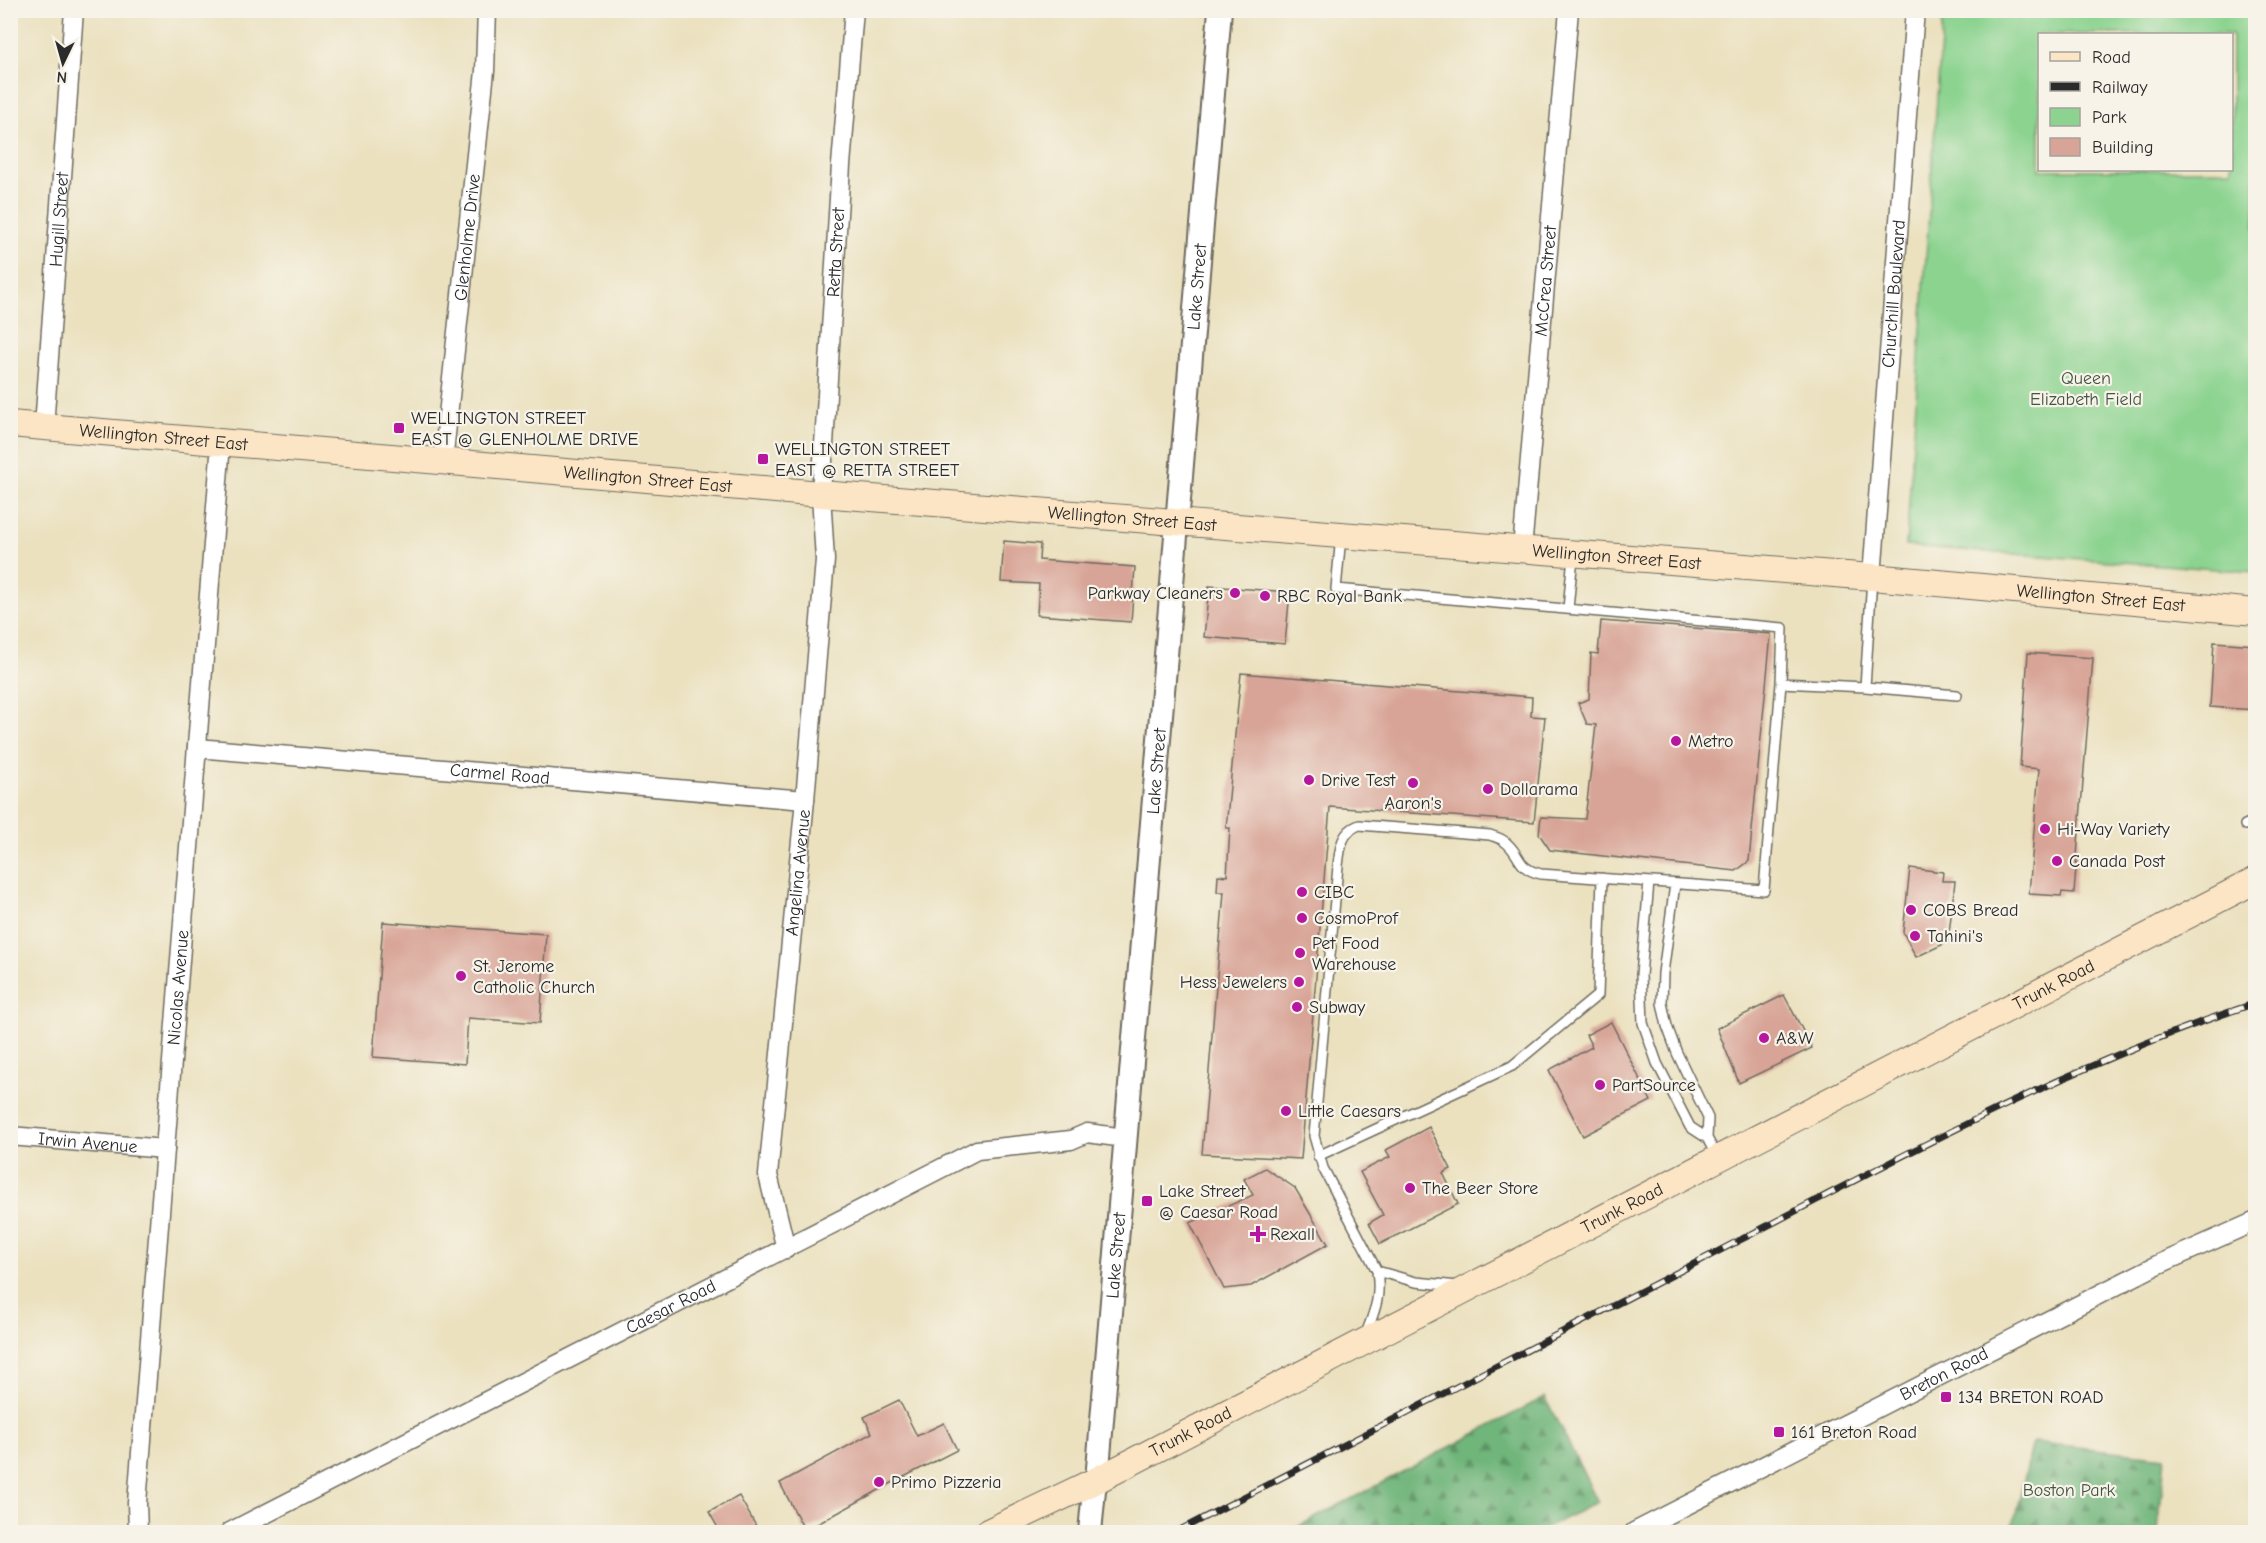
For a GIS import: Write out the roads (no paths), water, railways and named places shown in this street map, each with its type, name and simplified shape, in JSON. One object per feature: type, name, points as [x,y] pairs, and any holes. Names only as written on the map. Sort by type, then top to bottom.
[{"type":"main road","name":"Wellington Street East","points":[[10,424],[821,494],[1872,577],[2256,612]]},
{"type":"main road","name":"Trunk Road","points":[[988,1533],[1097,1480],[1469,1287],[1712,1148],[2256,880]]},
{"type":"street","name":"Hugill Street","points":[[44,427],[74,10]]},
{"type":"street","name":"Glenholme Drive","points":[[443,462],[485,71],[487,10]]},
{"type":"street","name":"Retta Street","points":[[821,494],[841,165],[854,10]]},
{"type":"street","name":"Lake Street","points":[[1090,1533],[1097,1480],[1220,10]]},
{"type":"street","name":"McCrea Street","points":[[1522,550],[1569,10]]},
{"type":"street","name":"Churchill Boulevard","points":[[1872,577],[1915,10]]},
{"type":"street","name":"Nicolas Avenue","points":[[138,1533],[137,1503],[221,442]]},
{"type":"street","name":"Angelina Avenue","points":[[786,1249],[768,1175],[805,800],[825,560],[821,494]]},
{"type":"street","name":"Carmel Road","points":[[197,748],[805,800]]},
{"type":"street","name":"Caesar Road","points":[[230,1533],[977,1150],[1071,1140],[1087,1133],[1125,1138]]},
{"type":"street","name":"Irwin Avenue","points":[[10,1136],[165,1149]]},
{"type":"street","name":"Breton Road","points":[[1634,1533],[2155,1266],[2256,1221]]},
{"type":"lane","points":[[1341,536],[1336,589],[1783,628],[1781,682],[1764,890],[1530,872],[1522,866],[1503,840],[1490,835],[1359,825],[1351,828],[1341,845],[1338,866],[1314,1137],[1318,1156],[1377,1271],[1378,1303],[1363,1342]]},
{"type":"lane","points":[[1568,609],[1574,554]]},
{"type":"lane","points":[[1865,687],[1872,577]]},
{"type":"lane","points":[[1781,682],[1957,695]]},
{"type":"lane","points":[[2245,825],[2256,820]]},
{"type":"lane","points":[[1318,1156],[1512,1066],[1598,994],[1602,878]]},
{"type":"lane","points":[[1649,882],[1641,975],[1643,1023],[1657,1063],[1690,1127],[1712,1148]]},
{"type":"lane","points":[[1675,884],[1663,973],[1662,1003],[1666,1026],[1708,1118],[1712,1148]]},
{"type":"lane","points":[[1377,1271],[1416,1282],[1469,1287]]},
{"type":"railway","points":[[1176,1532],[1929,1142],[2057,1081],[2189,1027],[2256,1003]]},
{"type":"place","name":"WELLINGTON STREET EAST @ GLENHOLME DRIVE","points":[[399,428]]},
{"type":"place","name":"WELLINGTON STREET EAST @ RETTA STREET","points":[[763,459]]},
{"type":"place","name":"Parkway Cleaners","points":[[1235,593]]},
{"type":"place","name":"RBC Royal Bank","points":[[1265,596]]},
{"type":"place","name":"Metro","points":[[1676,741]]},
{"type":"place","name":"Drive Test","points":[[1309,780]]},
{"type":"place","name":"Aaron's","points":[[1413,783]]},
{"type":"place","name":"Dollarama","points":[[1488,789]]},
{"type":"place","name":"Hi-Way Variety","points":[[2045,829]]},
{"type":"place","name":"Canada Post","points":[[2057,861]]},
{"type":"place","name":"CIBC","points":[[1302,892]]},
{"type":"place","name":"COBS Bread","points":[[1911,910]]},
{"type":"place","name":"CosmoProf","points":[[1302,918]]},
{"type":"place","name":"Tahini's","points":[[1915,936]]},
{"type":"place","name":"Pet Food Warehouse","points":[[1300,953]]},
{"type":"place","name":"St. Jerome Catholic Church","points":[[461,976]]},
{"type":"place","name":"Hess Jewelers","points":[[1299,982]]},
{"type":"place","name":"Subway","points":[[1297,1007]]},
{"type":"place","name":"A&W","points":[[1764,1038]]},
{"type":"place","name":"PartSource","points":[[1600,1085]]},
{"type":"place","name":"Little Caesars","points":[[1286,1111]]},
{"type":"place","name":"The Beer Store","points":[[1410,1188]]},
{"type":"place","name":"Lake Street @ Caesar Road","points":[[1147,1201]]},
{"type":"place","name":"Rexall","points":[[1258,1234]]},
{"type":"place","name":"134 BRETON ROAD","points":[[1946,1397]]},
{"type":"place","name":"161 Breton Road","points":[[1779,1432]]},
{"type":"place","name":"Primo Pizzeria","points":[[879,1482]]},
{"type":"park label","name":"Queen Elizabeth Field","points":[[2086,388]]},
{"type":"park label","name":"Boston Park","points":[[2069,1490]]}]
